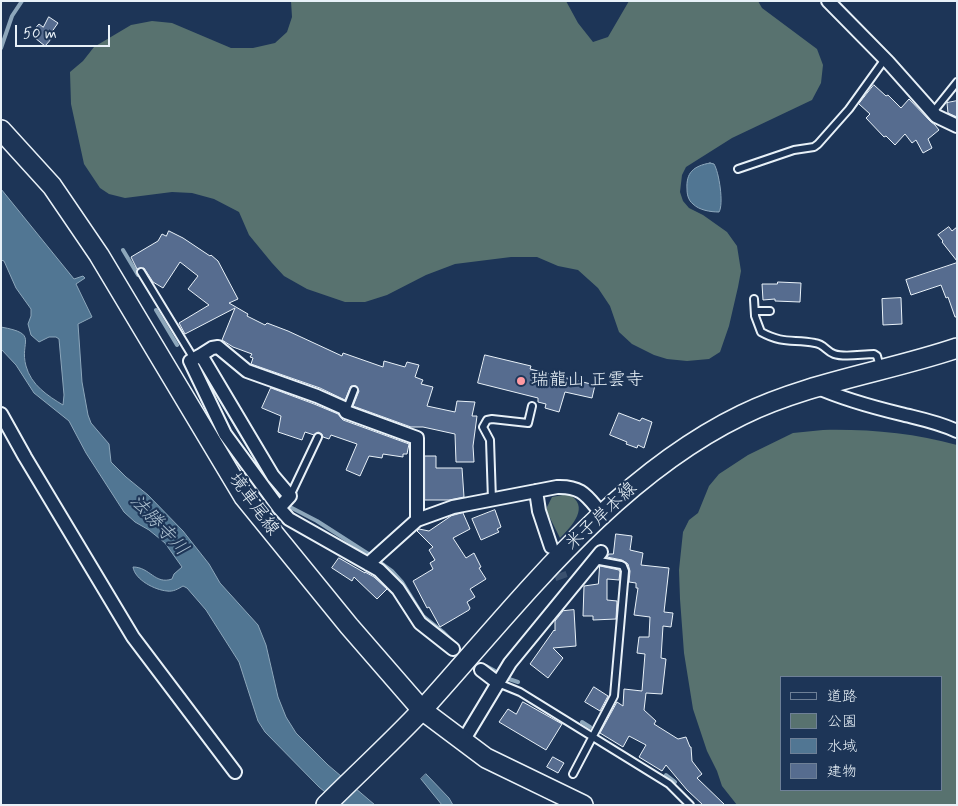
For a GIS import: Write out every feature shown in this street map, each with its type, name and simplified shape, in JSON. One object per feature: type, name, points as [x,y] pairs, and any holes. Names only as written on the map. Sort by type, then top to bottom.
[{"type":"main road","name":"境車尾線","points":[[1,130],[52,186],[99,255],[219,439],[244,497],[272,534],[349,626],[422,710],[486,758],[583,805]]},
{"type":"main road","name":"米子岸本線","points":[[326,805],[422,710],[517,602],[581,535],[659,466],[692,443],[744,414],[777,400],[816,387],[957,348]]},
{"type":"street","points":[[828,1],[885,59],[933,112],[957,126]]},
{"type":"street","points":[[285,502],[219,439],[190,361],[212,348],[218,347],[247,371],[317,396],[344,408],[346,411],[417,438],[418,520]]},
{"type":"street","points":[[197,357],[273,476],[290,518],[372,560],[398,589],[420,622],[453,650]]},
{"type":"street","points":[[816,387],[837,396],[900,414],[937,422],[957,431]]},
{"type":"street","points":[[1,414],[24,457],[133,638],[235,772]]},
{"type":"street","points":[[372,560],[418,520],[453,507],[557,486],[571,486],[581,491],[603,515]]},
{"type":"street","points":[[536,491],[539,510],[551,547]]},
{"type":"street","points":[[463,741],[510,662],[598,556]]},
{"type":"street","points":[[562,579],[567,592]]},
{"type":"street","points":[[481,670],[498,683]]},
{"type":"lane","points":[[738,169],[818,144],[849,109],[885,59]]},
{"type":"lane","points":[[933,112],[957,82]]},
{"type":"lane","points":[[141,272],[197,357]]},
{"type":"lane","points":[[754,299],[757,324],[761,332],[778,340],[824,345],[830,352],[836,355],[874,354],[877,356],[881,370]]},
{"type":"lane","points":[[755,311],[770,311]]},
{"type":"lane","points":[[346,411],[354,390]]},
{"type":"lane","points":[[492,500],[490,440],[484,430],[484,424],[492,418],[528,423],[532,406]]},
{"type":"lane","points":[[285,502],[318,437]]},
{"type":"lane","points":[[573,774],[614,696],[624,571],[623,566],[598,556]]},
{"type":"lane","points":[[498,683],[520,692],[669,784],[690,805]]},
{"type":"green space","points":[[291,1],[566,1],[578,23],[593,42],[608,37],[629,1],[758,1],[762,8],[817,49],[823,65],[821,83],[812,100],[732,138],[686,167],[682,175],[680,192],[683,201],[689,208],[703,215],[727,232],[737,246],[741,271],[729,326],[720,352],[709,359],[687,361],[667,359],[654,355],[632,344],[619,332],[610,306],[598,288],[578,270],[558,266],[537,257],[511,257],[455,264],[426,275],[387,295],[365,302],[345,302],[307,289],[284,276],[249,235],[239,212],[214,199],[192,193],[172,192],[125,198],[109,194],[100,188],[84,164],[71,104],[70,72],[83,61],[94,47],[131,25],[152,21],[172,23],[231,48],[253,48],[275,43],[287,32],[292,17]]},
{"type":"green space","points":[[823,430],[874,431],[924,437],[957,445],[957,805],[737,805],[722,786],[707,751],[693,709],[684,653],[679,570],[683,532],[689,520],[698,513],[709,486],[719,474],[748,455],[793,433]]},
{"type":"green space","points":[[568,494],[575,499],[579,510],[570,528],[560,538],[547,512],[547,507],[552,497]]},
{"type":"water","points":[[710,163],[714,164],[716,168],[719,181],[721,202],[719,212],[698,208],[691,202],[688,195],[687,183],[689,175],[695,168]]},
{"type":"water","name":"法勝寺川","points":[[1,189],[74,279],[83,276],[85,278],[76,284],[92,317],[78,324],[82,382],[88,415],[91,423],[109,444],[111,462],[148,495],[183,531],[209,564],[220,583],[258,625],[266,645],[278,697],[286,717],[296,733],[328,765],[375,805],[341,805],[319,787],[265,732],[258,721],[239,662],[206,610],[187,588],[183,586],[169,591],[157,589],[146,584],[137,576],[133,567],[144,570],[161,580],[166,580],[172,579],[174,574],[182,567],[165,543],[124,512],[86,453],[69,421],[34,393],[16,365],[1,349],[1,327],[13,330],[24,336],[26,340],[25,357],[28,373],[46,394],[63,405],[64,395],[59,339],[49,337],[39,342],[31,335],[28,324],[31,309],[16,288],[4,261],[1,260]]},
{"type":"water","points":[[426,774],[449,798],[453,805],[442,805],[421,779]]},
{"type":"building","points":[[49,17],[58,23],[51,33],[53,37],[45,46],[30,34],[39,24],[43,27]]},
{"type":"building","points":[[874,85],[901,108],[909,99],[935,125],[939,130],[928,139],[932,148],[923,153],[916,140],[912,143],[905,134],[895,145],[886,136],[884,137],[866,118],[870,114],[859,104]]},
{"type":"building","points":[[957,101],[957,117],[948,113],[947,103]]},
{"type":"building","points":[[949,227],[952,231],[957,227],[957,261],[938,235]]},
{"type":"building","points":[[169,231],[218,261],[238,299],[229,303],[248,314],[247,316],[265,325],[267,323],[288,331],[342,356],[343,353],[383,367],[384,361],[405,367],[407,362],[419,365],[415,377],[423,380],[421,384],[433,387],[427,406],[455,412],[457,401],[475,402],[472,416],[477,416],[473,446],[474,462],[456,462],[455,434],[423,427],[411,427],[353,406],[359,391],[356,386],[351,386],[345,400],[320,388],[251,364],[253,358],[250,357],[252,354],[233,347],[222,340],[235,308],[185,334],[179,323],[209,305],[188,289],[198,276],[180,262],[163,288],[153,282],[144,268],[137,269],[131,257],[158,241],[162,234],[166,236]]},
{"type":"building","points":[[957,263],[957,317],[955,317],[948,297],[946,298],[941,285],[911,295],[906,280]]},
{"type":"building","points":[[778,282],[801,283],[800,302],[775,301],[775,299],[763,300],[762,284],[777,284]]},
{"type":"building","points":[[901,298],[902,324],[883,325],[882,299]]},
{"type":"building","points":[[485,355],[531,366],[530,369],[595,385],[592,398],[565,392],[559,412],[545,408],[546,404],[538,402],[538,398],[478,383]]},
{"type":"building","points":[[271,388],[338,414],[343,420],[409,444],[407,454],[403,454],[403,457],[383,454],[382,458],[369,456],[360,476],[346,470],[357,444],[331,435],[329,439],[323,437],[318,432],[314,435],[305,432],[302,440],[278,432],[281,416],[262,408]]},
{"type":"building","points":[[619,413],[640,421],[642,418],[652,422],[644,448],[638,445],[637,448],[626,444],[627,442],[610,435]]},
{"type":"building","points":[[425,456],[436,456],[436,468],[462,468],[464,497],[449,500],[425,500]]},
{"type":"building","points":[[495,510],[501,527],[497,529],[499,532],[481,540],[472,519]]},
{"type":"building","points":[[463,513],[470,529],[453,538],[466,558],[474,553],[481,567],[479,568],[486,579],[470,589],[475,597],[467,602],[469,610],[440,627],[429,607],[427,608],[413,581],[433,569],[430,563],[435,560],[429,550],[433,547],[417,531],[419,529],[429,531],[451,516]]},
{"type":"building","points":[[616,534],[632,536],[630,550],[643,553],[641,565],[669,568],[664,612],[673,613],[671,627],[663,626],[661,658],[666,659],[662,694],[646,693],[644,710],[656,721],[654,724],[678,739],[686,737],[691,747],[692,761],[702,774],[697,778],[725,805],[703,805],[687,790],[666,765],[662,771],[639,757],[646,745],[629,736],[623,747],[600,733],[617,702],[623,706],[624,689],[642,691],[645,654],[637,653],[639,637],[649,637],[650,617],[634,615],[638,588],[636,588],[636,583],[629,582],[630,571],[628,564],[622,560],[607,557],[609,554],[613,554]]},
{"type":"building","points":[[339,558],[374,577],[387,589],[377,599],[354,577],[352,581],[332,568]]},
{"type":"building","points":[[600,566],[619,570],[620,572],[619,580],[607,579],[607,600],[617,601],[616,619],[593,620],[593,616],[583,616],[584,586],[598,584]]},
{"type":"building","points":[[574,610],[576,646],[553,648],[563,658],[548,678],[530,664],[555,631],[555,621],[563,611]]},
{"type":"building","points":[[594,687],[608,696],[600,711],[585,702]]},
{"type":"building","points":[[523,702],[562,724],[546,750],[499,722],[508,709],[516,714]]},
{"type":"building","points":[[553,757],[564,763],[558,773],[547,767]]},
{"type":"waterway","points":[[1,48],[12,16],[22,1]]},
{"type":"waterway","points":[[123,250],[138,275]]},
{"type":"waterway","points":[[156,310],[177,345]]},
{"type":"waterway","points":[[199,364],[257,461]]},
{"type":"waterway","points":[[287,503],[290,507],[317,521],[392,571],[402,582],[423,616],[453,642]]},
{"type":"waterway","points":[[486,666],[495,671]]},
{"type":"waterway","points":[[509,679],[518,682]]},
{"type":"waterway","points":[[582,722],[590,727]]},
{"type":"waterway","points":[[666,775],[675,782]]},
{"type":"tunnel","points":[[554,556],[562,579]]},
{"type":"place","name":"瑞龍山 正雲寺","points":[[521,381]]}]
